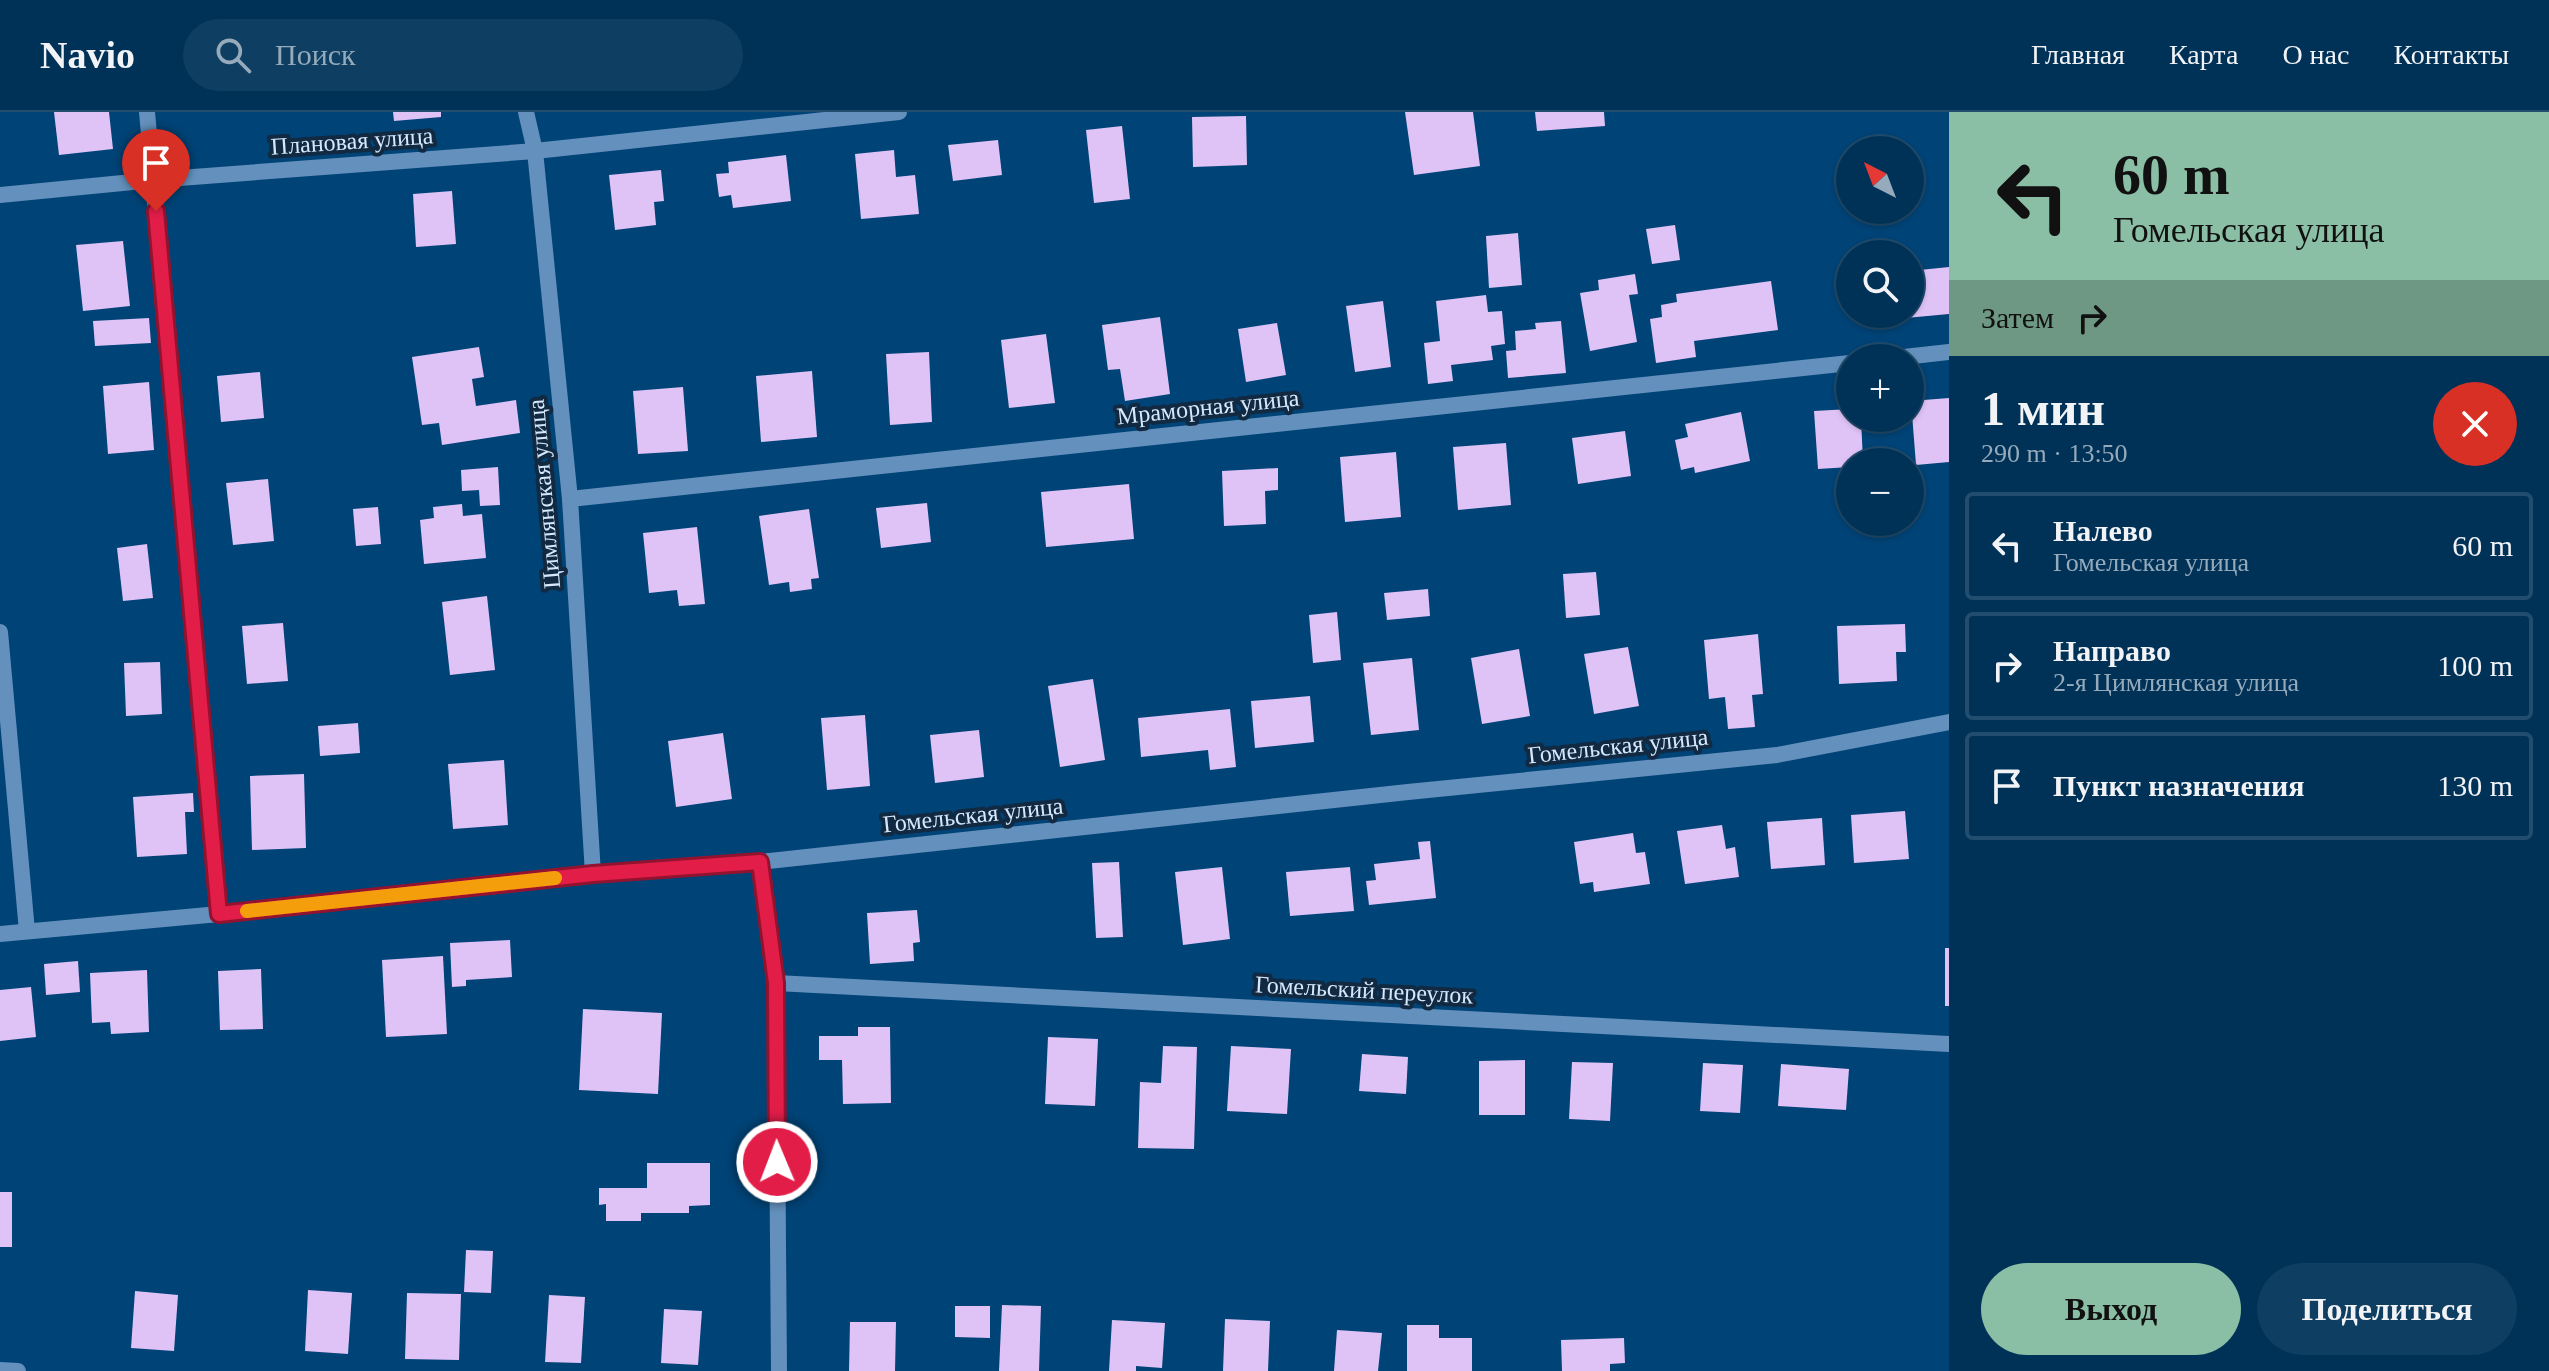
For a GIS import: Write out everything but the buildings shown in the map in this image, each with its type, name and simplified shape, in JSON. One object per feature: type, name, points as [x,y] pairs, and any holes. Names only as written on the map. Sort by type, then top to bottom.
[{"type":"street","points":[[147,112],[219,914]]},
{"type":"street","name":"Цимлянская улица","points":[[526,112],[535,151],[570,499],[593,874]]},
{"type":"street","name":"Плановая улица","points":[[0,195],[153,180],[535,151],[899,112]]},
{"type":"street","points":[[1924,355],[1949,352]]},
{"type":"street","name":"Мраморная улица","points":[[570,499],[1836,364]]},
{"type":"street","points":[[0,632],[27,931]]},
{"type":"street","name":"Гомельская улица","points":[[0,934],[593,874],[760,862],[1392,793],[1777,755],[1949,722]]},
{"type":"street","points":[[760,862],[776,983],[779,1371]]},
{"type":"street","name":"Гомельский переулок","points":[[776,983],[1949,1044]]},
{"type":"street","points":[[0,1370],[18,1371]]},
{"type":"slow traffic","points":[[247,911],[555,878]]},
{"type":"route","points":[[156,211],[219,914],[593,874],[760,862],[776,983],[777,1162]]}]
